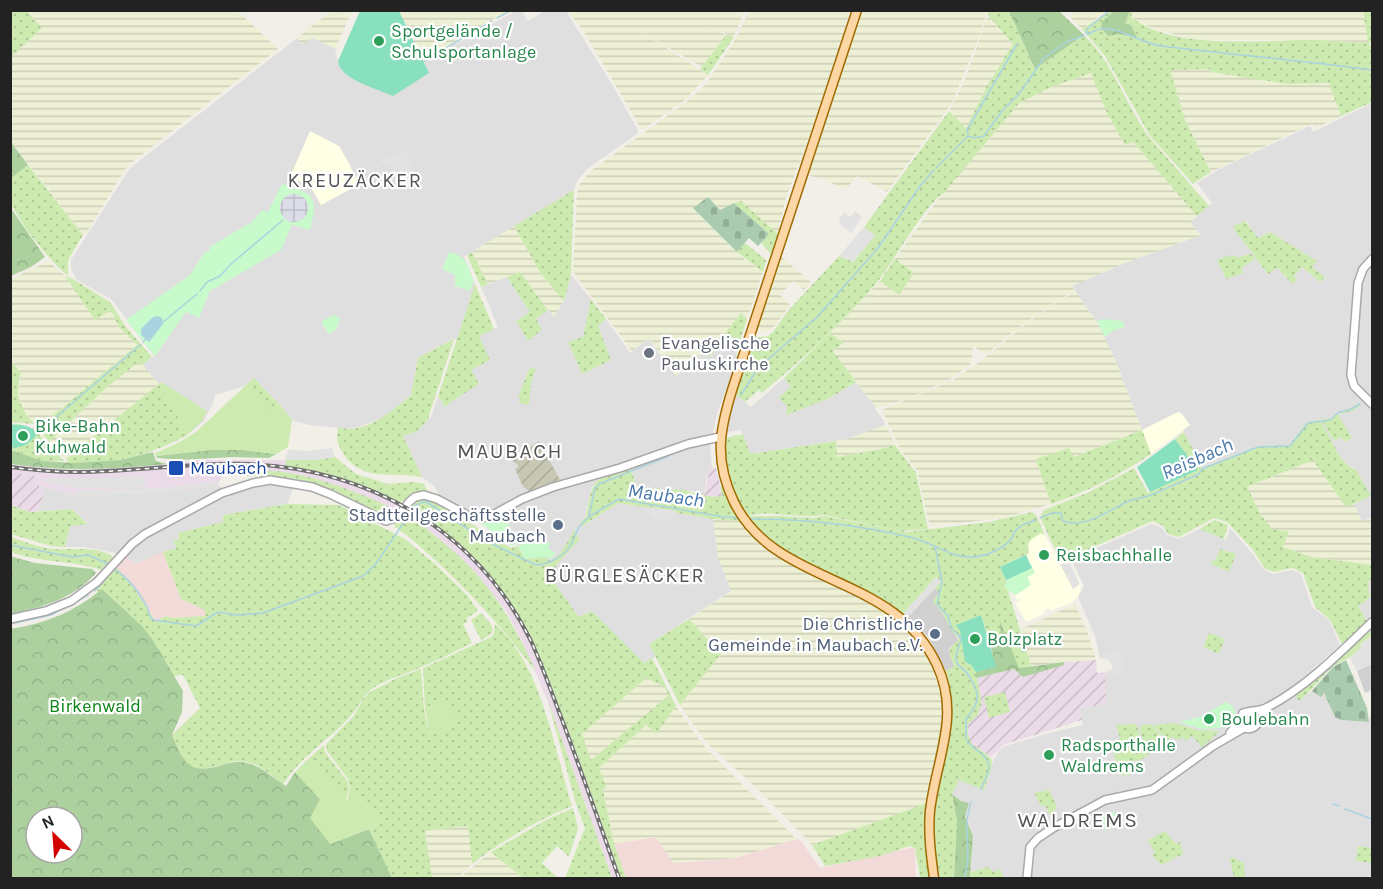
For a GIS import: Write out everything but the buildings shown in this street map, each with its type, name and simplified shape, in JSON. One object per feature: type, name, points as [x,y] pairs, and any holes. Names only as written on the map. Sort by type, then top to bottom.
[{"type":"main road","points":[[857,10],[722,422],[720,437],[722,467],[725,482],[743,518],[759,538],[775,550],[897,613],[916,631],[931,651],[945,684],[948,700],[947,733],[930,812],[930,848],[934,879]]},
{"type":"street","points":[[1372,259],[1363,269],[1358,283],[1351,375],[1354,386],[1372,404]]},
{"type":"street","points":[[10,619],[46,611],[64,604],[89,589],[132,544],[145,534],[222,493],[259,482],[290,482],[312,487],[386,521],[398,517],[409,502],[419,496],[432,497],[476,518],[489,517],[522,499],[552,487],[620,468],[675,448],[720,437]]},
{"type":"street","points":[[1027,879],[1029,848],[1038,838],[1095,804],[1113,797],[1152,790],[1242,725],[1243,713],[1266,708],[1296,689],[1372,622]]},
{"type":"street","points":[[1242,725],[1253,729],[1266,708]]},
{"type":"street","points":[[1254,712],[1258,721]]},
{"type":"shaded area","points":[[27,10],[238,11],[278,49],[127,166],[86,234],[83,235],[11,142],[10,56],[41,28]]},
{"type":"shaded area","points":[[1072,10],[1107,11],[1082,29],[1070,17]]},
{"type":"shaded area","points":[[1133,10],[1363,11],[1369,43],[1321,40],[1198,40],[1139,23],[1131,16]]},
{"type":"shaded area","points":[[331,11],[352,11],[335,49],[313,38],[301,44],[297,38]]},
{"type":"shaded area","points":[[399,11],[507,11],[423,60]]},
{"type":"shaded area","points":[[516,11],[522,11],[528,21],[545,11],[566,11],[610,81],[638,130],[637,134],[587,169],[577,181],[574,190],[464,257],[475,284],[457,340],[452,339],[418,358],[411,395],[387,415],[352,429],[309,425],[292,420],[280,405],[251,379],[245,386],[215,395],[204,421],[188,434],[159,384],[142,365],[154,356],[112,300],[77,280],[71,269],[71,260],[130,168],[297,38],[301,44],[313,37],[335,49],[339,66],[395,93],[428,73],[423,62]]},
{"type":"shaded area","points":[[568,11],[744,11],[734,37],[705,25],[726,35],[702,67],[640,31],[708,75],[684,101],[642,130],[584,32]]},
{"type":"shaded area","points":[[749,11],[850,11],[838,53],[785,200],[778,234],[741,201],[720,210],[693,208],[744,259],[763,272],[747,319],[741,313],[727,331],[676,376],[649,338],[632,351],[573,272],[577,193],[580,184],[592,170],[684,104],[706,84],[735,40]]},
{"type":"shaded area","points":[[862,11],[987,11],[982,30],[952,103],[887,192],[857,176],[845,190],[826,180],[807,175]]},
{"type":"shaded area","points":[[988,15],[1013,44],[987,86],[966,128],[949,111],[965,80]]},
{"type":"shaded area","points":[[1209,69],[1210,72],[1288,83],[1330,83],[1341,116],[1315,128],[1313,124],[1307,126],[1211,172],[1185,120],[1169,70]]},
{"type":"shaded area","points":[[1091,73],[1125,144],[1133,142],[1197,216],[1190,223],[1201,235],[1125,263],[1072,286],[1074,290],[1025,323],[985,355],[973,346],[972,361],[952,378],[907,399],[876,408],[833,351],[843,343],[830,333],[880,281],[899,295],[914,273],[895,259],[934,205],[1019,103],[1054,86]]},
{"type":"shaded area","points":[[1372,103],[1372,518],[1362,521],[1354,504],[1370,496],[1354,468],[1347,465],[1339,455],[1320,423],[1307,422],[1289,445],[1258,446],[1202,468],[1183,430],[1151,454],[1115,359],[1096,321],[1072,286],[1125,263],[1201,235],[1190,223],[1212,203],[1197,183],[1221,168],[1310,126],[1313,132]],"holes":[[[1246,221],[1258,238],[1270,232],[1317,262],[1312,266],[1325,278],[1320,282],[1302,267],[1294,276],[1286,278],[1278,268],[1268,274],[1234,229]]]},
{"type":"shaded area","points":[[310,131],[339,146],[351,167],[349,169],[351,168],[360,184],[321,205],[310,186],[290,177]]},
{"type":"shaded area","points":[[405,149],[412,173],[398,181],[388,162],[364,175],[362,172]]},
{"type":"shaded area","points":[[294,194],[304,198],[308,208],[304,218],[294,222],[284,218],[280,208],[284,198]]},
{"type":"shaded area","points":[[855,211],[862,217],[851,233],[840,224],[839,220],[844,212],[850,217]]},
{"type":"shaded area","points":[[514,226],[541,274],[564,301],[554,317],[520,272],[488,284],[472,252]]},
{"type":"shaded area","points":[[864,227],[875,236],[853,262],[839,256]]},
{"type":"shaded area","points":[[780,256],[811,282],[804,290],[793,281],[780,295],[790,305],[773,328],[764,332],[760,331],[757,326]]},
{"type":"shaded area","points":[[48,261],[65,276],[95,319],[111,309],[125,333],[137,345],[38,428],[21,407],[19,390],[21,373],[11,361],[11,279]]},
{"type":"shaded area","points":[[571,275],[591,299],[583,337],[582,374],[597,325],[606,319],[630,353],[648,338],[676,376],[704,352],[709,357],[731,336],[739,344],[736,354],[739,356],[718,411],[710,444],[712,468],[706,480],[704,496],[693,491],[664,492],[659,488],[639,491],[631,469],[602,476],[592,487],[583,526],[619,503],[713,519],[718,557],[731,591],[649,644],[656,656],[644,664],[592,611],[579,618],[557,587],[525,559],[517,544],[511,546],[478,521],[474,515],[441,499],[434,486],[422,477],[403,436],[413,432],[431,417],[438,396],[445,407],[458,395],[471,370],[479,335],[498,327],[481,287],[507,277],[536,319],[548,310],[554,316],[564,301]],"holes":[[[517,464],[539,486],[529,491],[523,487],[515,469],[518,467]]]},
{"type":"shaded area","points":[[1076,292],[1096,321],[1115,359],[1142,430],[1074,457],[1036,459],[1051,504],[1003,518],[932,526],[928,520],[917,470],[900,449],[882,410],[953,380],[1026,324],[1063,298]]},
{"type":"shaded area","points":[[139,361],[159,384],[66,459],[62,457],[49,442],[106,388]]},
{"type":"shaded area","points":[[784,378],[791,386],[786,414],[830,398],[856,382],[886,425],[847,439],[750,454],[741,430],[727,432],[730,411],[736,395],[751,407]]},
{"type":"shaded area","points":[[1178,412],[1190,425],[1151,454],[1142,430]]},
{"type":"shaded area","points":[[886,425],[895,445],[837,457],[836,441]]},
{"type":"shaded area","points":[[539,441],[560,480],[529,491],[523,487],[515,469],[518,467],[517,464],[513,461]]},
{"type":"shaded area","points":[[332,448],[335,457],[316,460],[285,460],[288,450],[310,451]]},
{"type":"shaded area","points":[[1314,459],[1346,507],[1354,504],[1362,521],[1372,518],[1372,565],[1312,557],[1283,547],[1255,505],[1247,487]]},
{"type":"shaded area","points":[[195,460],[285,460],[287,466],[330,474],[358,483],[401,502],[392,508],[343,488],[305,477],[269,471],[221,472],[223,475],[218,484],[179,491],[77,495],[39,486],[40,477],[11,472],[11,464],[69,470]]},
{"type":"shaded area","points":[[710,468],[716,468],[723,497],[704,496]]},
{"type":"shaded area","points":[[10,472],[40,477],[39,486],[44,493],[38,511],[30,512],[11,505]]},
{"type":"shaded area","points":[[145,476],[146,487],[73,488],[42,481],[43,478]]},
{"type":"shaded area","points":[[218,481],[218,484],[158,493],[77,495],[77,490],[162,488]]},
{"type":"shaded area","points":[[218,484],[227,493],[262,484],[294,487],[287,504],[223,515],[224,522],[178,533],[177,548],[135,564],[116,553],[84,547],[65,547],[70,526],[88,523],[72,509],[38,511],[44,493],[39,486],[77,495],[158,493]]},
{"type":"shaded area","points":[[649,507],[676,511],[675,517],[669,522],[653,519],[654,516],[648,514]]},
{"type":"shaded area","points":[[419,513],[457,541],[476,559],[519,615],[546,672],[593,795],[621,878],[612,878],[551,709],[522,641],[506,611],[471,568],[415,518]]},
{"type":"shaded area","points":[[713,519],[741,521],[749,533],[773,552],[824,581],[880,607],[909,631],[922,647],[932,663],[942,700],[941,737],[927,803],[812,845],[759,790],[708,744],[692,723],[680,705],[721,654],[689,619],[731,591],[718,557]]},
{"type":"shaded area","points":[[1151,524],[1162,528],[1167,535],[1179,539],[1199,529],[1226,540],[1230,528],[1264,570],[1274,574],[1292,570],[1301,574],[1312,607],[1329,620],[1340,645],[1291,688],[1299,700],[1312,691],[1321,696],[1324,693],[1335,717],[1341,720],[1369,722],[1372,716],[1372,876],[1356,878],[1004,878],[1000,869],[993,873],[988,867],[971,872],[973,836],[961,801],[952,794],[959,779],[984,790],[991,765],[999,750],[1005,746],[1083,725],[1078,708],[1106,704],[1103,674],[1112,669],[1112,664],[1108,659],[1100,659],[1095,636],[1078,597],[1084,586],[1071,559]]},
{"type":"shaded area","points":[[1041,533],[1045,535],[1056,557],[1069,560],[1081,584],[1080,592],[1071,603],[1050,611],[1049,608],[1044,611],[1045,613],[1026,622],[1015,603],[1021,600],[1017,600],[1015,595],[1025,590],[1027,577],[1034,573],[1026,555],[1029,553],[1027,547],[1029,540]]},
{"type":"shaded area","points":[[163,552],[181,599],[205,610],[205,616],[173,618],[165,616],[156,622],[115,566],[124,556],[135,564]]},
{"type":"shaded area","points":[[1070,563],[1080,584],[1073,589],[1060,564]]},
{"type":"shaded area","points":[[936,577],[941,581],[908,617],[903,614]]},
{"type":"shaded area","points":[[1369,580],[1372,580],[1372,616],[1367,621],[1358,605],[1365,602]]},
{"type":"shaded area","points":[[935,588],[940,592],[934,599],[959,641],[949,650],[954,667],[946,671],[929,638],[908,617]]},
{"type":"shaded area","points":[[1075,604],[1096,660],[1031,666],[1021,629]]},
{"type":"shaded area","points":[[1372,636],[1372,664],[1357,671],[1350,658],[1362,646],[1360,644]]},
{"type":"shaded area","points":[[1119,649],[1124,658],[1124,674],[1106,676],[1106,672],[1112,669],[1112,664],[1108,659],[1102,659],[1101,656]]},
{"type":"shaded area","points":[[1096,660],[1097,673],[1105,672],[1106,704],[1079,708],[1082,720],[1003,745],[991,757],[970,743],[967,725],[982,704],[976,678],[1014,669]]},
{"type":"shaded area","points":[[1372,664],[1372,690],[1365,693],[1357,671]]},
{"type":"shaded area","points":[[646,678],[665,687],[668,696],[592,761],[581,734]]},
{"type":"shaded area","points":[[676,706],[702,744],[796,839],[735,858],[674,863],[656,837],[614,844],[599,768],[646,724],[656,733]]},
{"type":"shaded area","points":[[469,826],[472,864],[457,878],[432,878],[425,831]]},
{"type":"shaded area","points":[[656,837],[674,863],[735,858],[797,839],[802,842],[820,868],[915,847],[916,878],[626,878],[614,844]]},
{"type":"shaded area","points":[[491,852],[523,878],[459,878]]},
{"type":"green space","points":[[1133,10],[1131,17],[1149,28],[1171,35],[1196,39],[1247,42],[1318,40],[1356,43],[1368,42],[1363,11],[1372,11],[1372,42],[1369,45],[1372,45],[1372,102],[1341,116],[1329,83],[1288,84],[1210,72],[1209,69],[1170,70],[1185,120],[1211,172],[1193,184],[1150,136],[1105,56],[1082,29],[1110,11],[1114,11],[1103,22],[1101,28],[1108,36],[1120,34],[1136,37],[1131,25],[1125,23],[1130,11]]},
{"type":"green space","points":[[10,11],[27,11],[42,28],[11,57]]},
{"type":"green space","name":"Sportgelände / Schulsportanlage","points":[[360,11],[399,11],[429,73],[393,96],[360,83],[345,73],[338,61]]},
{"type":"green space","points":[[988,11],[1009,11],[1035,69],[1084,35],[1111,71],[1149,137],[1209,206],[1197,216],[1133,142],[1125,145],[1107,113],[1091,73],[1054,86],[1019,103],[944,193],[928,208],[885,272],[865,296],[793,367],[762,393],[759,390],[745,402],[736,395],[754,338],[768,336],[773,332],[787,312],[839,256],[853,262],[874,236],[864,227],[949,111],[966,128],[987,86],[1013,44],[988,15]]},
{"type":"green space","points":[[1009,11],[1059,11],[1084,35],[1035,69]]},
{"type":"green space","points":[[1114,11],[1130,11],[1125,23],[1131,25],[1137,38],[1120,34],[1108,36],[1101,28],[1102,22]]},
{"type":"green space","points":[[727,34],[734,37],[708,75],[700,69]]},
{"type":"green space","points":[[11,142],[28,165],[10,178]]},
{"type":"green space","points":[[28,165],[83,235],[68,260],[68,275],[54,263],[36,241],[19,218],[11,202],[10,178]]},
{"type":"green space","points":[[282,184],[301,190],[311,198],[314,209],[310,230],[292,225],[281,250],[210,291],[199,318],[186,312],[155,356],[126,320],[190,275],[204,253],[210,250],[209,247],[252,222],[262,210],[268,212]]},
{"type":"green space","points":[[574,190],[571,275],[564,301],[541,274],[514,226]]},
{"type":"green space","points":[[708,197],[720,210],[734,203],[769,234],[758,246],[749,238],[737,252],[693,208]]},
{"type":"green space","points":[[741,201],[778,234],[771,254],[761,243],[769,234],[734,203]]},
{"type":"green space","points":[[10,207],[45,257],[31,267],[11,276]]},
{"type":"green space","points":[[1245,221],[1258,238],[1270,232],[1317,261],[1312,267],[1325,277],[1320,282],[1302,267],[1294,276],[1297,280],[1292,284],[1278,268],[1268,274],[1234,229],[1233,226]]},
{"type":"green space","points":[[745,243],[766,260],[763,272],[737,252]]},
{"type":"green space","points":[[449,252],[464,259],[474,282],[469,291],[455,286],[455,275],[442,269]]},
{"type":"green space","points":[[472,252],[488,284],[481,287],[467,255]]},
{"type":"green space","points":[[1248,254],[1255,259],[1241,268],[1244,273],[1226,279],[1217,260],[1229,255],[1230,257],[1235,255],[1238,258]]},
{"type":"green space","points":[[895,259],[914,273],[899,295],[880,281]]},
{"type":"green space","points":[[520,272],[548,310],[536,319],[542,329],[528,341],[516,321],[530,312],[507,277]]},
{"type":"green space","points":[[65,276],[110,302],[126,327],[152,357],[142,365],[138,362],[106,388],[49,442],[38,428],[137,345],[119,327],[111,310],[95,320]]},
{"type":"green space","points":[[475,284],[494,329],[479,336],[490,360],[471,370],[479,384],[445,407],[438,396]]},
{"type":"green space","points":[[591,299],[606,319],[598,326],[611,360],[582,374],[568,342],[583,337]]},
{"type":"green space","points":[[741,313],[747,319],[739,344],[731,336],[709,357],[704,352],[727,331]]},
{"type":"green space","points":[[333,315],[340,318],[337,329],[329,334],[321,322]]},
{"type":"green space","points":[[1103,319],[1122,321],[1125,327],[1112,331],[1105,337],[1097,321]]},
{"type":"green space","points":[[830,333],[843,343],[833,351],[856,382],[830,398],[786,415],[787,407],[779,398],[791,386],[784,378]]},
{"type":"green space","points":[[453,339],[428,419],[418,431],[403,436],[422,477],[377,474],[357,468],[341,450],[337,439],[338,427],[348,429],[368,425],[395,408],[411,395],[418,358]]},
{"type":"green space","points":[[11,361],[21,373],[18,388],[20,400],[34,424],[11,422]]},
{"type":"green space","points":[[530,367],[536,369],[531,383],[529,405],[519,403],[520,398],[518,397]]},
{"type":"green space","points":[[254,378],[280,405],[270,413],[245,386]]},
{"type":"green space","points":[[161,382],[207,411],[202,421],[188,434],[159,384]]},
{"type":"green space","points":[[159,384],[188,434],[186,436],[156,450],[129,458],[69,463],[66,459]]},
{"type":"green space","points":[[245,386],[270,412],[280,405],[292,420],[288,447],[276,454],[244,450],[209,450],[156,456],[155,453],[196,432]]},
{"type":"green space","points":[[1359,403],[1361,405],[1353,411],[1340,414]]},
{"type":"green space","points":[[1338,414],[1352,438],[1345,442],[1340,437],[1334,441],[1321,419],[1330,419]]},
{"type":"green space","points":[[1320,420],[1339,455],[1347,465],[1356,470],[1371,496],[1346,507],[1313,460],[1247,487],[1261,515],[1272,529],[1289,532],[1283,547],[1312,557],[1372,565],[1372,580],[1369,580],[1368,593],[1372,594],[1358,606],[1367,621],[1342,644],[1330,620],[1315,607],[1303,573],[1292,568],[1274,572],[1265,569],[1253,550],[1227,522],[1214,518],[1179,537],[1168,534],[1163,526],[1153,521],[1066,559],[1059,558],[1040,517],[1044,510],[1087,493],[1134,468],[1148,493],[1198,470],[1175,439],[1184,432],[1202,468],[1258,446],[1289,445],[1307,422]]},
{"type":"green space","points":[[18,424],[34,429],[64,461],[43,461],[11,450],[10,425]]},
{"type":"green space","name":"Bike-Bahn Kuhwald","points":[[11,425],[26,426],[37,434],[26,445],[11,447]]},
{"type":"green space","points":[[1142,430],[1151,454],[1103,482],[1051,504],[1036,459],[1069,448],[1074,457]]},
{"type":"green space","points":[[743,434],[750,454],[836,441],[837,457],[895,445],[916,473],[928,529],[902,531],[823,515],[757,514],[748,516],[812,518],[824,516],[906,532],[989,522],[1032,512],[1036,515],[1045,535],[1041,533],[1030,541],[1029,553],[1000,567],[1007,582],[1004,586],[1008,591],[1031,666],[1018,668],[1001,623],[1001,641],[991,648],[981,615],[956,625],[960,631],[965,662],[971,665],[976,672],[982,704],[977,716],[967,725],[968,734],[972,743],[992,760],[984,790],[959,780],[952,794],[957,821],[954,878],[939,878],[933,835],[934,809],[950,726],[950,709],[944,672],[954,667],[950,649],[959,640],[933,602],[939,592],[935,588],[940,581],[936,577],[903,614],[872,595],[773,544],[760,533],[744,513],[729,476],[725,438]]},
{"type":"green space","points":[[1175,439],[1198,470],[1150,492],[1137,467]]},
{"type":"green space","points":[[11,450],[43,461],[74,463],[120,460],[153,452],[156,461],[167,464],[90,469],[31,467],[11,464]]},
{"type":"green space","points":[[209,450],[244,450],[276,454],[269,458],[232,457],[181,460],[157,458],[156,456]]},
{"type":"green space","points":[[335,457],[356,474],[388,484],[414,482],[424,484],[428,493],[415,493],[401,502],[345,480],[286,466],[285,460],[316,460]]},
{"type":"green space","points":[[630,468],[639,491],[659,488],[664,492],[679,490],[722,497],[720,486],[741,521],[713,519],[619,503],[582,526],[580,522],[586,517],[590,494],[596,482],[608,475]]},
{"type":"green space","points":[[222,469],[302,475],[349,490],[392,508],[388,517],[385,517],[327,489],[300,481],[276,477],[244,476],[237,472],[223,475],[220,472]]},
{"type":"green space","points":[[420,499],[434,501],[511,548],[518,546],[525,559],[544,557],[550,561],[560,554],[575,530],[579,540],[557,564],[553,574],[557,587],[579,617],[592,611],[644,663],[652,658],[676,706],[656,734],[646,725],[599,768],[606,787],[603,790],[614,844],[626,878],[621,878],[548,679],[515,609],[474,557],[409,507]],"holes":[[[646,678],[665,687],[668,696],[591,760],[582,734]]]},
{"type":"green space","points":[[287,504],[339,505],[405,539],[467,595],[478,611],[467,618],[467,622],[463,624],[472,643],[378,685],[365,696],[340,727],[305,758],[283,785],[263,769],[251,763],[238,761],[203,769],[190,766],[184,761],[172,735],[200,708],[183,675],[174,676],[142,626],[102,589],[98,592],[95,589],[115,566],[129,581],[156,622],[165,616],[173,618],[205,616],[205,610],[181,599],[163,552],[177,548],[173,541],[179,539],[178,533],[223,522],[223,515]]},
{"type":"green space","points":[[10,505],[30,512],[72,509],[88,524],[70,526],[65,547],[51,546],[11,534]]},
{"type":"green space","points":[[405,511],[452,550],[482,580],[506,613],[536,672],[507,635],[465,589],[426,551],[395,527],[394,523]]},
{"type":"green space","points":[[503,513],[517,544],[511,546],[478,521],[489,520]]},
{"type":"green space","points":[[1215,520],[1228,525],[1224,539],[1199,529]]},
{"type":"green space","points":[[11,537],[47,548],[89,549],[113,557],[101,570],[22,556],[11,552]]},
{"type":"green space","points":[[539,538],[550,543],[548,548],[556,553],[550,559],[544,557],[525,559],[518,546]]},
{"type":"green space","points":[[1220,549],[1236,554],[1229,572],[1211,564],[1212,560],[1215,561]]},
{"type":"green space","points":[[1026,555],[1035,573],[1027,577],[1031,585],[1015,595],[1006,589],[1004,584],[1007,582],[1000,567]]},
{"type":"green space","points":[[1026,555],[1032,568],[1006,580],[1000,567]]},
{"type":"green space","points":[[10,556],[35,563],[92,569],[96,573],[78,589],[57,601],[11,614]]},
{"type":"green space","name":"Birkenwald","points":[[102,589],[142,626],[153,640],[183,691],[182,712],[172,735],[179,752],[188,763],[193,767],[208,768],[242,762],[261,768],[286,786],[295,772],[320,799],[330,844],[369,829],[392,878],[11,878],[10,629],[35,624],[82,604]]},
{"type":"green space","points":[[481,613],[491,624],[493,630],[490,635],[481,640],[471,620]]},
{"type":"green space","name":"Bolzplatz","points":[[981,615],[996,667],[976,672],[971,665],[965,662],[960,631],[956,625]]},
{"type":"green space","points":[[689,619],[721,654],[680,705],[649,644]]},
{"type":"green space","points":[[1000,621],[1019,668],[1064,662],[1064,665],[1023,677],[1014,669],[976,678],[976,672],[995,667],[991,648],[1001,641]]},
{"type":"green space","points":[[495,624],[511,641],[535,685],[552,734],[572,806],[520,832],[472,864],[468,826],[425,831],[432,878],[392,878],[369,829],[380,823],[350,787],[348,779],[327,751],[326,744],[353,717],[363,699],[370,692],[421,669],[424,709],[432,744],[430,735],[456,726],[448,701],[425,709],[423,668],[491,637]]},
{"type":"green space","points":[[1372,629],[1372,636],[1360,644],[1362,646],[1359,650],[1330,669],[1299,701],[1295,695]]},
{"type":"green space","points":[[1209,633],[1223,638],[1219,654],[1203,647]]},
{"type":"green space","points":[[1346,660],[1367,708],[1369,722],[1341,720],[1335,717],[1324,693],[1321,697],[1312,691],[1333,667]]},
{"type":"green space","points":[[1005,692],[1010,712],[989,718],[984,697]]},
{"type":"green space","points":[[448,701],[457,726],[430,735],[425,709]]},
{"type":"green space","points":[[548,701],[612,878],[565,878],[585,828],[576,804]]},
{"type":"green space","points":[[1226,702],[1233,706],[1236,716],[1224,728],[1202,729],[1178,722],[1200,717]]},
{"type":"green space","points":[[1174,723],[1197,730],[1218,731],[1218,733],[1202,747],[1192,736],[1186,741],[1183,737],[1178,740],[1172,737],[1167,741],[1153,725]]},
{"type":"green space","points":[[1136,724],[1147,756],[1136,763],[1135,760],[1130,762],[1133,772],[1130,773],[1127,758],[1131,748],[1128,749],[1124,736],[1120,738],[1116,725]]},
{"type":"green space","points":[[1151,724],[1168,745],[1153,750],[1148,756],[1140,730],[1141,725]]},
{"type":"green space","points":[[1124,736],[1128,749],[1132,748],[1133,753],[1127,758],[1131,775],[1111,773],[1108,768],[1117,765],[1113,751],[1122,749],[1119,738]]},
{"type":"green space","points":[[324,745],[325,752],[348,782],[346,800],[308,759]]},
{"type":"green space","points":[[308,759],[347,801],[350,787],[381,824],[330,844],[310,818],[320,799],[295,772]]},
{"type":"green space","points":[[1049,790],[1057,807],[1050,815],[1045,805],[1041,806],[1034,793]]},
{"type":"green space","points":[[952,794],[961,801],[969,803],[965,816],[973,836],[970,878],[954,878],[957,821]]},
{"type":"green space","points":[[927,803],[926,830],[930,878],[920,878],[915,848],[910,846],[880,856],[825,866],[812,845]]},
{"type":"green space","points":[[573,808],[578,829],[569,857],[557,846],[542,863],[558,878],[523,878],[491,852],[546,820]]},
{"type":"green space","points":[[1119,813],[1119,826],[1103,829],[1099,815]]},
{"type":"green space","points":[[1165,831],[1176,844],[1180,842],[1183,854],[1161,865],[1152,855],[1155,853],[1148,840]]},
{"type":"green space","points":[[1358,846],[1372,848],[1372,863],[1356,861]]},
{"type":"green space","points":[[1232,857],[1244,863],[1245,878],[1234,878],[1230,859]]},
{"type":"green space","points":[[988,867],[993,872],[1000,869],[1004,878],[970,878],[971,872]]},
{"type":"water","points":[[153,317],[162,318],[163,324],[149,342],[141,335],[141,329]]},
{"type":"waterway","points":[[1086,33],[1087,29],[1110,10]]},
{"type":"waterway","points":[[497,18],[510,11]]},
{"type":"waterway","points":[[475,31],[492,21]]},
{"type":"waterway","points":[[1087,34],[1098,29],[1115,30],[1154,45],[1372,70]]},
{"type":"waterway","points":[[424,61],[468,35]]},
{"type":"waterway","points":[[936,168],[968,136],[975,138],[984,136],[1002,111],[1019,94],[1044,58],[1068,41],[1084,36]]},
{"type":"waterway","points":[[968,134],[967,130],[1017,44]]},
{"type":"waterway","points":[[741,395],[758,368],[817,317],[878,248],[920,186],[934,170]]},
{"type":"waterway","points":[[200,291],[207,282],[220,276],[283,220]]},
{"type":"waterway","points":[[163,322],[197,294]]},
{"type":"waterway","points":[[143,342],[146,339]]},
{"type":"waterway","points":[[40,431],[140,345]]},
{"type":"waterway","name":"Reisbach","points":[[1040,518],[1052,513],[1061,513],[1063,521],[1072,523],[1089,521],[1129,501],[1151,495],[1199,474],[1202,469],[1258,447],[1290,446],[1308,423],[1330,420],[1339,412],[1360,404]]},
{"type":"waterway","points":[[589,516],[595,488],[599,484],[669,456]]},
{"type":"waterway","name":"Maubach","points":[[114,569],[124,576],[136,590],[153,620],[196,626],[218,612],[237,615],[263,613],[363,576],[375,565],[415,506],[425,501],[488,542],[536,565],[561,556],[584,522],[619,499],[742,518]]},
{"type":"waterway","name":"Maubach","points":[[750,519],[790,520],[870,529],[917,539],[955,554],[970,557],[997,550],[1009,542],[1015,531],[1022,525],[1036,520]]},
{"type":"waterway","name":"Maubach","points":[[10,545],[72,557],[88,555],[108,564]]},
{"type":"waterway","name":"Maubach","points":[[935,546],[942,582],[937,604],[948,616],[951,628],[961,639],[956,661],[967,673],[977,692],[977,702],[966,719],[966,739]]},
{"type":"waterway","points":[[95,591],[113,570]]},
{"type":"waterway","points":[[10,624],[51,615],[88,595]]},
{"type":"waterway","name":"Maubach","points":[[967,741],[984,756],[989,764],[981,789]]},
{"type":"waterway","name":"Maubach","points":[[964,878],[968,857],[967,819],[971,802]]},
{"type":"waterway","points":[[1333,804],[1339,806]]},
{"type":"waterway","points":[[1345,809],[1372,819]]},
{"type":"railway","points":[[10,467],[78,472],[250,464],[295,469],[337,479],[378,493],[415,513],[450,538],[481,567],[508,602],[531,641],[619,878]]},
{"type":"place","name":"Sportgelände / Schulsportanlage","points":[[379,41]]},
{"type":"place","name":"Evangelische Pauluskirche","points":[[649,353]]},
{"type":"place","name":"Bike-Bahn Kuhwald","points":[[23,436]]},
{"type":"place","name":"Maubach","points":[[176,468]]},
{"type":"place","name":"Stadtteilgeschäftsstelle Maubach","points":[[558,525]]},
{"type":"place","name":"Reisbachhalle","points":[[1044,555]]},
{"type":"place","name":"Die Christliche Gemeinde in Maubach e.V.","points":[[935,634]]},
{"type":"place","name":"Bolzplatz","points":[[975,639]]},
{"type":"place","name":"Boulebahn","points":[[1209,719]]},
{"type":"place","name":"Radsporthalle Waldrems","points":[[1049,755]]},
{"type":"district","name":"KREUZÄCKER","points":[[355,180]]},
{"type":"district","name":"MAUBACH","points":[[510,451]]},
{"type":"district","name":"BÜRGLESÄCKER","points":[[625,575]]},
{"type":"district","name":"WALDREMS","points":[[1078,820]]}]
